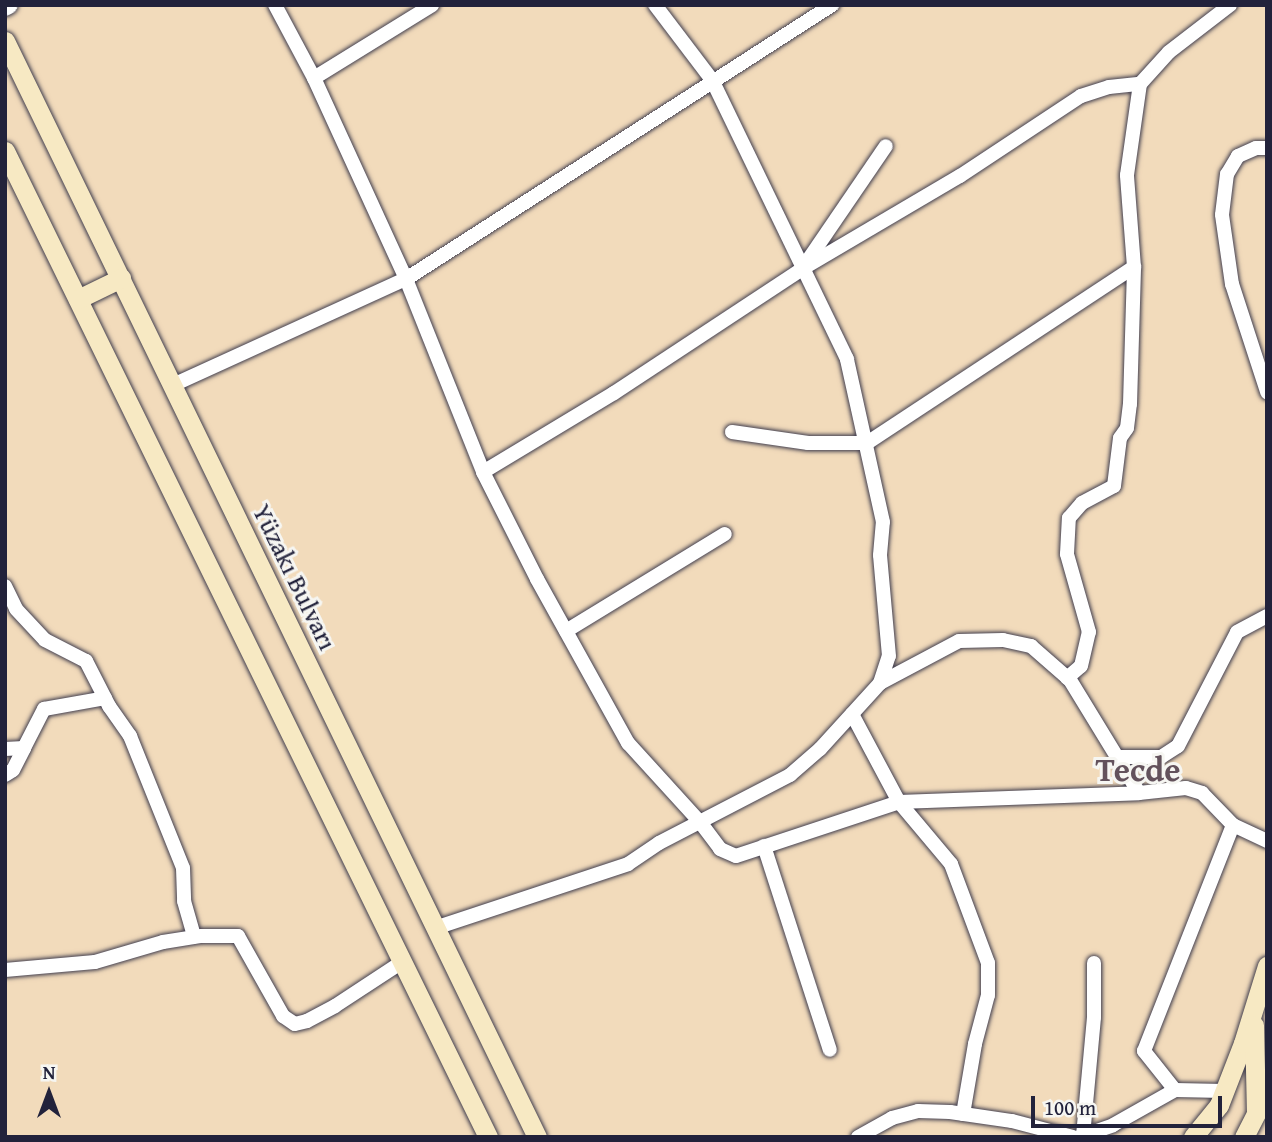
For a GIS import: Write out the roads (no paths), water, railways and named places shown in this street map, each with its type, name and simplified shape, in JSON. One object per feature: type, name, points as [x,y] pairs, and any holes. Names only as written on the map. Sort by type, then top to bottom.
[{"type":"main road","name":"Yüzakı Bulvarı","points":[[5,41],[537,1137]]},
{"type":"main road","points":[[5,151],[488,1137]]},
{"type":"main road","points":[[78,299],[121,278]]},
{"type":"main road","points":[[1197,1135],[1213,1113],[1224,1091],[1267,966]]},
{"type":"main road","points":[[1244,1137],[1256,1112],[1254,1007]]},
{"type":"street","points":[[275,5],[314,78],[406,279],[483,472],[566,631],[628,743],[727,855],[736,856],[899,802],[1139,793],[1186,788],[1202,793],[1233,825],[1267,841]]},
{"type":"street","points":[[314,78],[432,5]]},
{"type":"street","points":[[655,5],[712,80],[847,359],[883,522],[880,555],[889,656],[880,683]]},
{"type":"street","points":[[173,385],[406,279],[832,5]]},
{"type":"street","points":[[1068,678],[1081,666],[1089,632],[1067,554],[1069,518],[1082,503],[1114,486],[1120,438],[1126,428],[1130,404],[1134,267],[1127,175],[1140,84],[1169,52],[1230,5]]},
{"type":"street","points":[[483,472],[614,393],[802,269],[960,176],[1081,96],[1109,87],[1140,84]]},
{"type":"street","points":[[802,269],[886,146]]},
{"type":"street","points":[[1267,148],[1256,148],[1238,156],[1227,174],[1222,215],[1233,284],[1267,392]]},
{"type":"street","points":[[732,432],[808,443],[867,443],[950,385],[1134,267]]},
{"type":"street","points":[[566,631],[725,534]]},
{"type":"street","points":[[5,586],[16,609],[44,640],[86,662],[130,736],[148,775],[163,823],[183,868],[184,901],[194,937]]},
{"type":"street","points":[[1119,757],[1161,757],[1178,746],[1237,632],[1267,616]]},
{"type":"street","points":[[435,928],[628,864],[659,843],[790,775],[820,749],[880,683],[915,667],[939,650],[959,641],[1003,640],[1031,646],[1068,678],[1139,793]]},
{"type":"street","points":[[5,775],[13,770],[44,709],[105,698]]},
{"type":"street","points":[[852,714],[899,802],[951,864],[988,962],[988,995],[975,1044],[963,1114]]},
{"type":"street","points":[[5,749],[24,748]]},
{"type":"street","points":[[1175,1090],[1144,1051],[1233,825]]},
{"type":"street","points":[[764,846],[830,1050]]},
{"type":"street","points":[[5,970],[95,961],[163,942],[194,937],[238,936],[283,1016],[295,1024],[307,1021],[335,1006],[402,962]]},
{"type":"street","points":[[1094,963],[1094,1017],[1081,1136],[1112,1125],[1175,1090],[1224,1091]]},
{"type":"street","points":[[858,1137],[892,1118],[918,1111],[1012,1121],[1073,1137]]},
{"type":"district","name":"Tecde","points":[[1138,770]]}]
